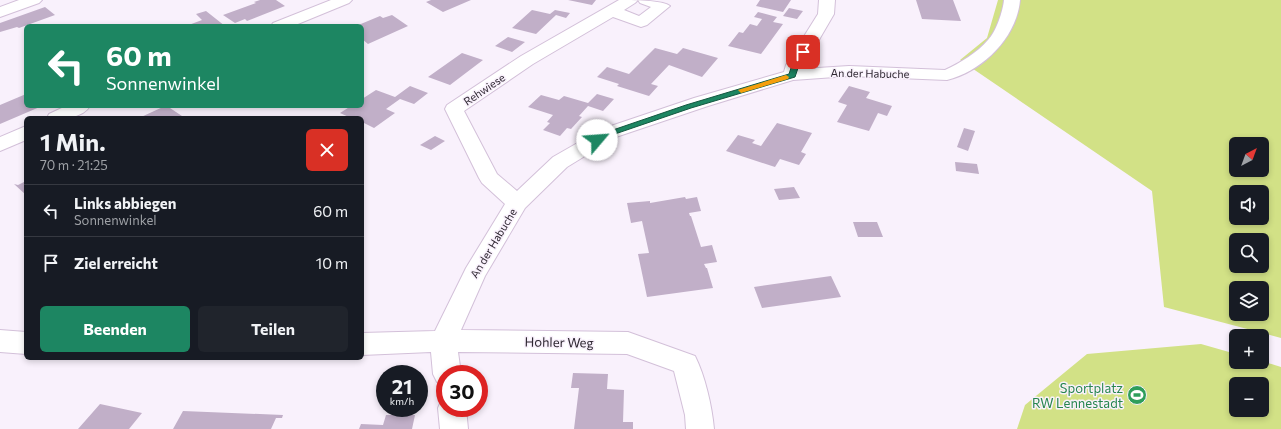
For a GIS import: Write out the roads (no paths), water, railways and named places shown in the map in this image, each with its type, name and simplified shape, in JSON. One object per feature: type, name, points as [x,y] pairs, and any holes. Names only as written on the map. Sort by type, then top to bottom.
[{"type":"street","points":[[0,12],[34,0]]},
{"type":"street","points":[[283,24],[344,0]]},
{"type":"street","name":"Rehwiese","points":[[517,203],[490,178],[454,109],[527,60],[630,0]]},
{"type":"street","points":[[612,11],[641,22],[662,6],[645,0]]},
{"type":"street","points":[[792,75],[795,65],[826,14],[827,0]]},
{"type":"street","name":"An der Habuche","points":[[443,341],[474,274],[517,203],[560,162],[609,133],[702,102],[792,75],[849,71],[947,75],[965,67],[996,42],[1011,11],[1012,0]]},
{"type":"street","points":[[60,116],[77,108]]},
{"type":"street","points":[[0,145],[24,133]]},
{"type":"street","points":[[443,341],[446,365]]},
{"type":"street","name":"Hohler Weg","points":[[364,344],[443,341],[628,343],[686,364],[699,415],[700,429]]},
{"type":"street","points":[[0,342],[24,343]]},
{"type":"street","points":[[453,417],[454,429]]},
{"type":"place","name":"Sportplatz RW Lennestadt","points":[[1137,395]]}]
